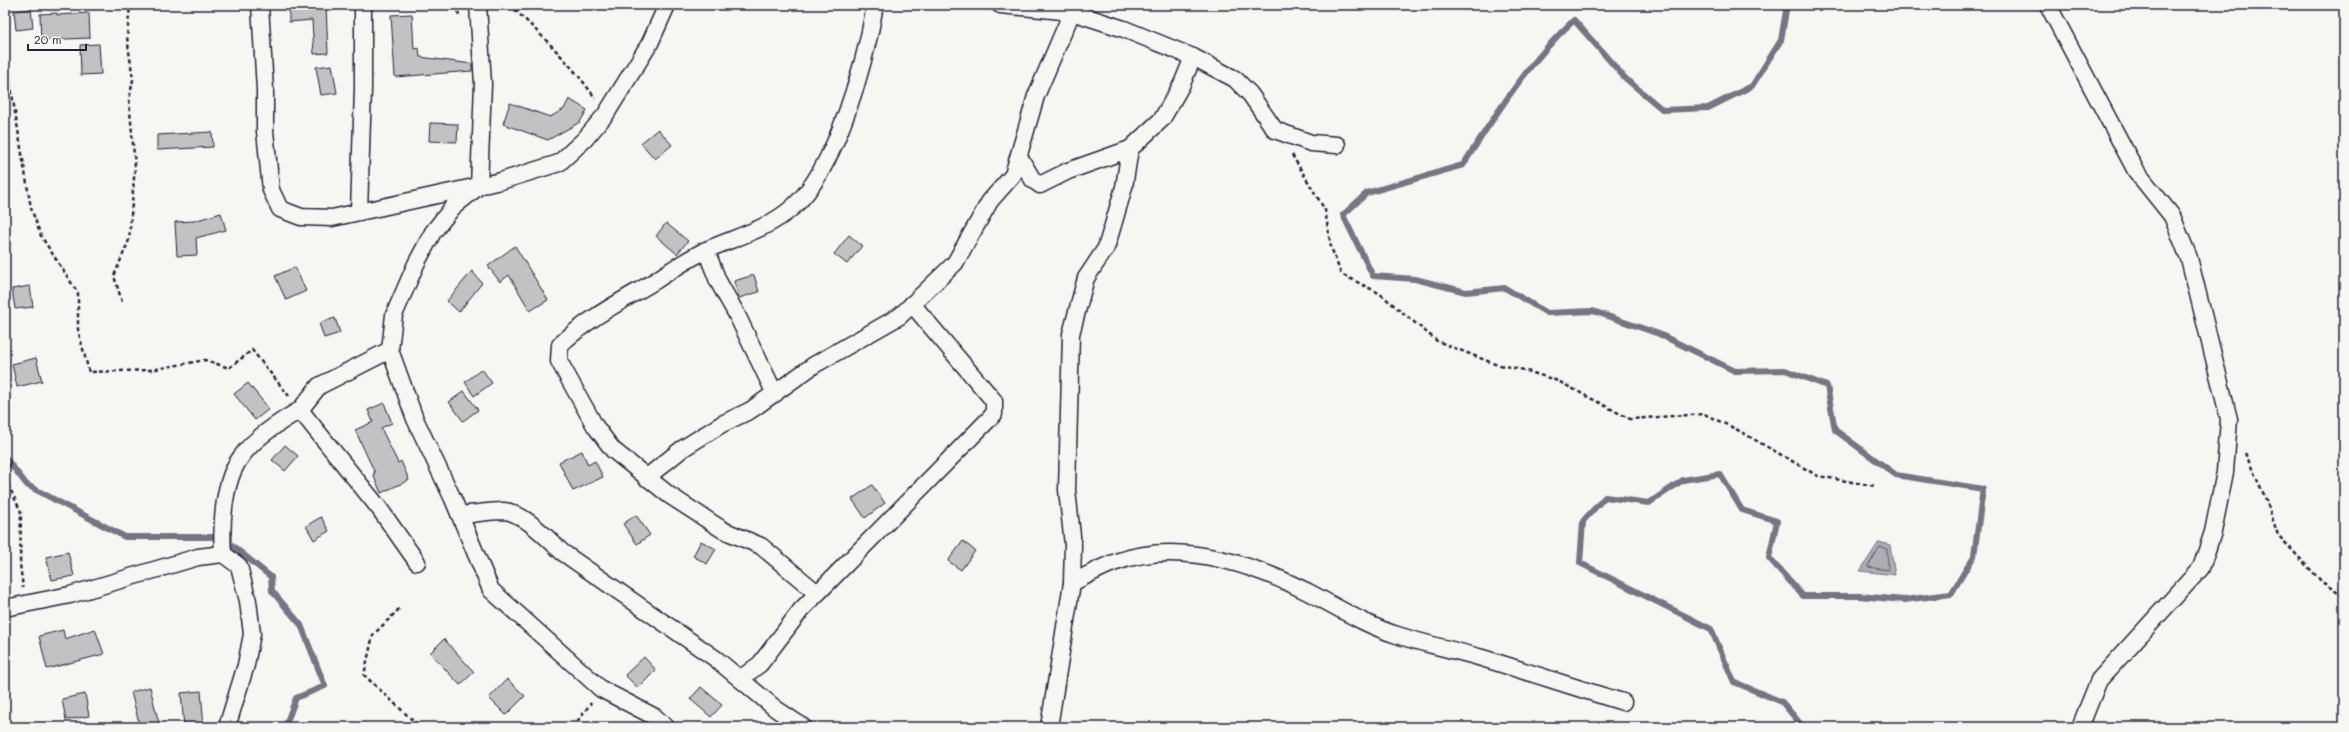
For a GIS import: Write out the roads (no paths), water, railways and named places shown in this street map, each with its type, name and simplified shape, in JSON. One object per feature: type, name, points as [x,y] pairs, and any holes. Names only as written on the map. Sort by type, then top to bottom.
[{"type":"street","points":[[260,5],[265,90],[264,131],[271,190],[280,209],[301,216],[332,218],[479,186],[559,162],[585,139],[606,114],[650,43],[667,5]]},
{"type":"street","points":[[359,212],[363,89],[363,5]]},
{"type":"street","points":[[478,5],[482,84],[479,186],[453,207],[433,232],[416,264],[394,315],[390,350],[415,419],[460,515],[491,590],[601,689],[655,716],[666,727]]},
{"type":"street","points":[[817,593],[761,546],[723,530],[646,478],[613,450],[595,426],[559,361],[560,345],[588,321],[673,267],[706,250],[771,224],[794,207],[812,187],[829,156],[857,81],[875,5]]},
{"type":"street","points":[[1000,5],[1072,12],[1124,29],[1194,57],[1235,79],[1250,94],[1275,130],[1311,143],[1337,145]]},
{"type":"street","points":[[2048,5],[2136,171],[2172,216],[2189,258],[2229,419],[2225,472],[2214,532],[2201,568],[2099,680],[2080,727]]},
{"type":"street","points":[[646,478],[688,445],[722,424],[750,410],[775,394],[814,365],[900,316],[955,263],[990,201],[1013,174],[1020,158],[1027,120],[1072,12]]},
{"type":"street","points":[[1020,158],[1033,180],[1040,185],[1068,170],[1130,149],[1162,119],[1182,84],[1194,57]]},
{"type":"street","points":[[1049,727],[1072,583],[1073,545],[1067,490],[1071,334],[1086,278],[1106,248],[1124,187],[1130,149]]},
{"type":"street","points":[[706,250],[718,281],[736,313],[775,394]]},
{"type":"street","points":[[740,679],[760,664],[801,610],[994,414],[994,401],[912,304]]},
{"type":"street","points":[[223,554],[222,519],[229,484],[240,457],[285,418],[300,410],[319,386],[390,350]]},
{"type":"street","points":[[300,410],[379,508],[417,562]]},
{"type":"street","points":[[460,515],[506,511],[525,520],[543,533],[562,552],[716,659],[776,709],[803,727]]},
{"type":"street","points":[[1072,583],[1115,562],[1142,554],[1168,551],[1196,554],[1249,567],[1307,591],[1355,618],[1397,635],[1481,658],[1624,702]]},
{"type":"street","points":[[5,608],[70,595],[198,556],[223,554],[238,566],[248,601],[252,634],[246,665],[227,727]]},
{"type":"water","points":[[1879,542],[1890,545],[1895,575],[1860,571]]},
{"type":"waterway","points":[[1787,5],[1781,40],[1752,86],[1708,108],[1663,110],[1625,78],[1574,20],[1542,53],[1528,70],[1463,165],[1367,193],[1343,215],[1373,276],[1415,279],[1466,292],[1505,288],[1547,313],[1593,311],[1659,334],[1735,371],[1785,370],[1827,386],[1835,430],[1896,475],[1983,489],[1974,556],[1951,594],[1904,600],[1859,596],[1803,596],[1769,558],[1777,521],[1742,510],[1720,474],[1683,480],[1649,503],[1605,497],[1583,521],[1580,563],[1711,629],[1734,682],[1782,702],[1803,727]]},
{"type":"waterway","points":[[5,457],[27,485],[125,537],[222,537],[271,577],[272,591],[301,625],[325,686],[296,698],[285,727]]}]
